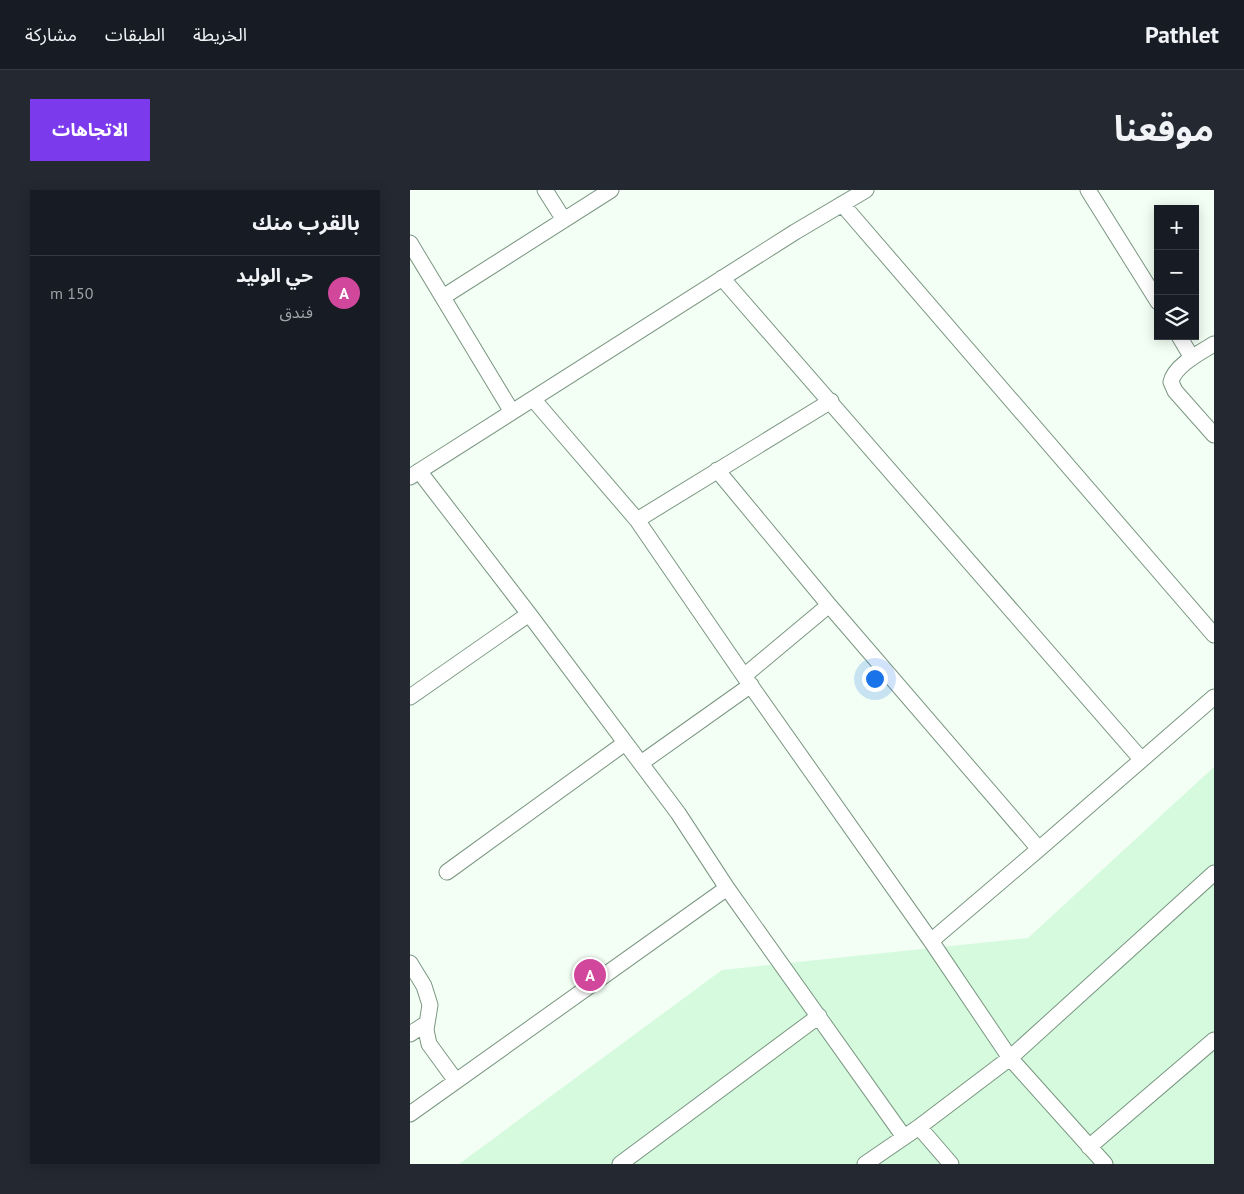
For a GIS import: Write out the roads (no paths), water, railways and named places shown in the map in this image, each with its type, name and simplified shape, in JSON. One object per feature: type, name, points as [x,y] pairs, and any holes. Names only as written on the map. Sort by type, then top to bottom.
[{"type":"street","points":[[546,190],[564,220]]},
{"type":"street","points":[[443,297],[611,190]]},
{"type":"street","points":[[1088,190],[1154,296]]},
{"type":"street","points":[[863,191],[722,278],[415,474],[530,614],[678,813],[727,888],[904,1137]]},
{"type":"street","points":[[842,204],[1214,635]]},
{"type":"street","points":[[410,242],[512,412]]},
{"type":"street","points":[[722,278],[1141,759]]},
{"type":"street","points":[[1181,340],[1192,358]]},
{"type":"street","points":[[1214,344],[1192,358],[1174,373],[1171,382],[1172,387],[1214,435]]},
{"type":"street","points":[[533,399],[637,520],[931,941],[1010,1058],[1105,1164]]},
{"type":"street","points":[[637,520],[831,401]]},
{"type":"street","points":[[717,470],[829,605],[1039,849]]},
{"type":"street","points":[[641,763],[748,680],[829,605]]},
{"type":"street","points":[[410,697],[530,614]]},
{"type":"street","points":[[931,941],[1214,696]]},
{"type":"street","points":[[447,872],[625,742]]},
{"type":"street","points":[[865,1164],[919,1127],[1010,1058],[1214,873]]},
{"type":"street","points":[[410,1114],[727,888]]},
{"type":"street","points":[[410,962],[430,1005],[426,1030],[429,1044],[456,1081]]},
{"type":"street","points":[[620,1164],[818,1016]]},
{"type":"street","points":[[410,1034],[427,1023]]},
{"type":"street","points":[[1089,1147],[1214,1040]]},
{"type":"street","points":[[919,1127],[951,1164]]},
{"type":"place","name":"حي الوليد","points":[[590,975]]}]
